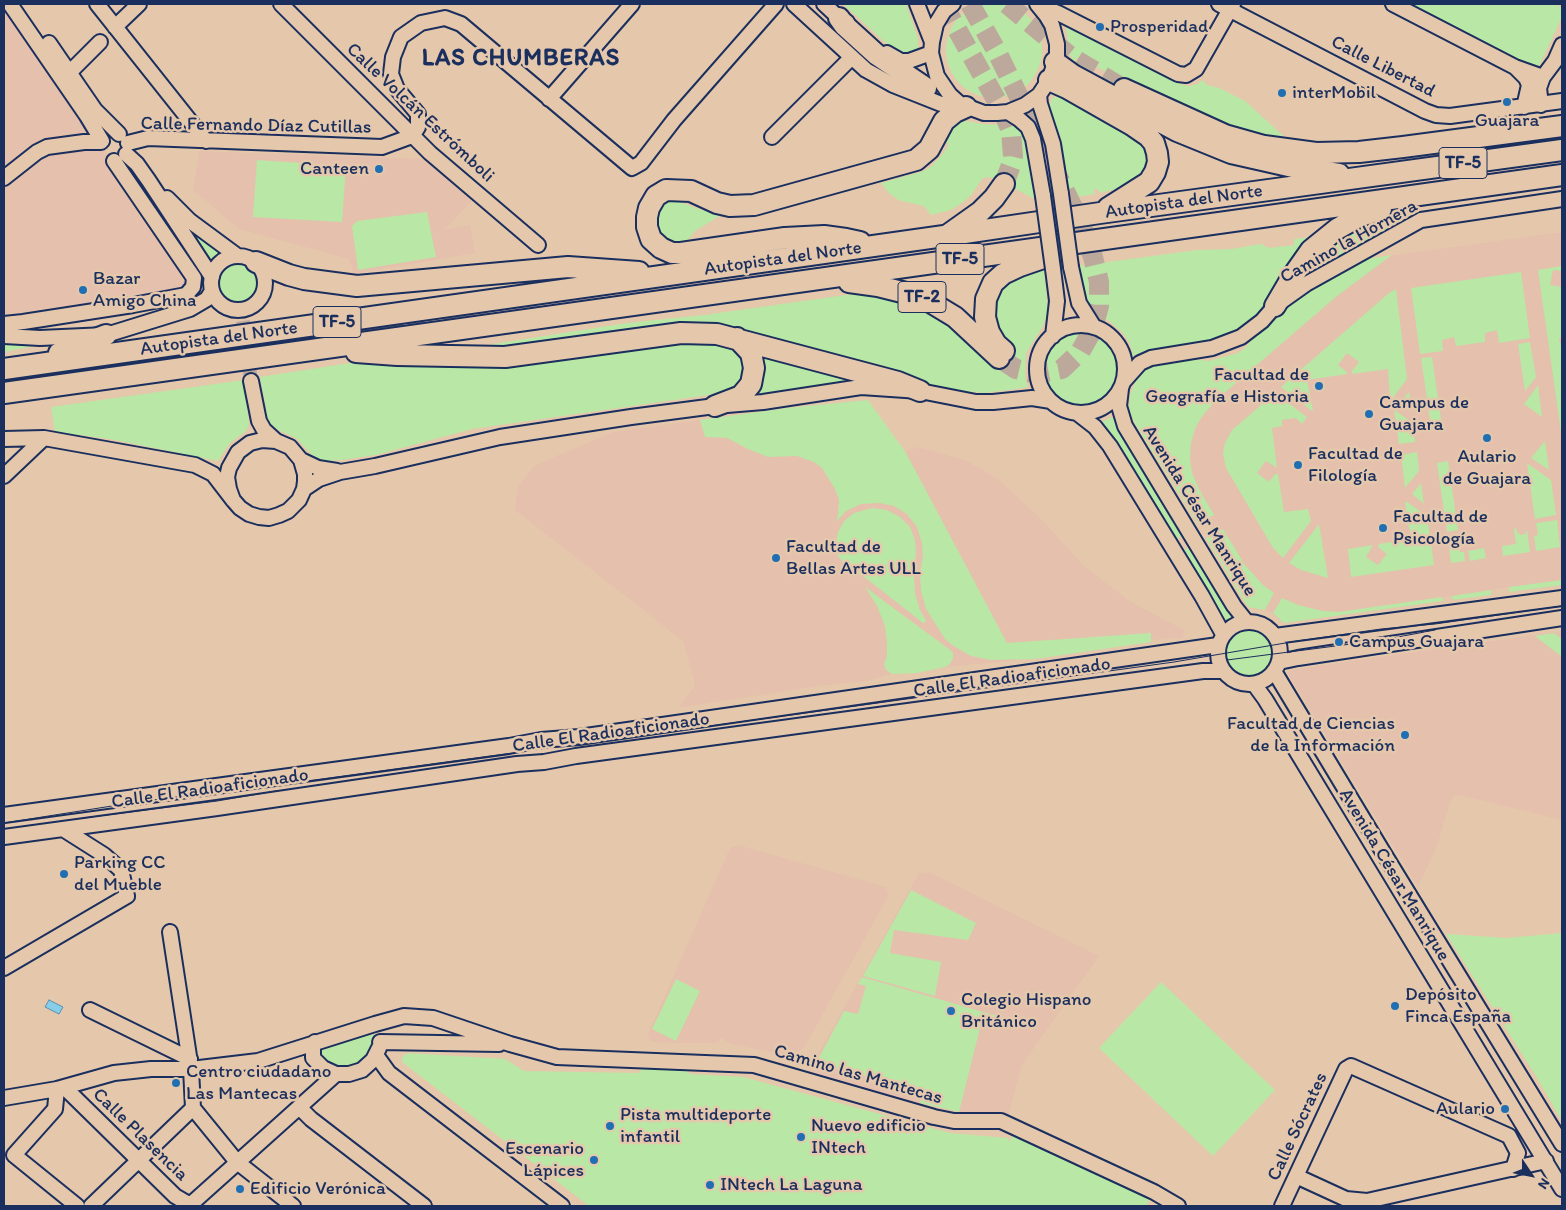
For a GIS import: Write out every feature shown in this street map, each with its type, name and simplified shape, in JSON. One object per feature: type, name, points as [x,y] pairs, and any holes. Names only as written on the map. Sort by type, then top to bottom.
[{"type":"highway","points":[[839,18],[844,25],[877,54],[926,88]]},
{"type":"highway","points":[[1048,79],[1073,75],[1177,131],[1231,153],[1299,168],[1363,177]]},
{"type":"highway","points":[[1048,79],[1132,124],[1148,136],[1154,143],[1158,153],[1155,172],[1149,182],[1100,213]]},
{"type":"highway","points":[[1124,90],[1225,135],[1264,146],[1316,153],[1359,152],[1562,126]]},
{"type":"highway","points":[[874,246],[824,236],[785,238],[672,253],[651,239],[647,217],[649,208],[656,196],[666,190],[691,191],[717,203],[730,206],[754,206],[916,160],[929,149],[944,121],[963,105]]},
{"type":"highway","points":[[766,202],[828,195],[919,168],[932,159],[943,144]]},
{"type":"highway","name":"Autopista del Norte","points":[[4,369],[1100,213],[1562,150]]},
{"type":"highway","name":"Autopista del Norte","points":[[8,394],[1562,175]]},
{"type":"highway","points":[[944,236],[980,212],[994,198],[1004,184]]},
{"type":"highway","points":[[1275,306],[1311,250],[1325,238],[1358,217],[1421,195]]},
{"type":"highway","name":"TF-2","points":[[825,278],[878,286],[922,298],[955,317],[1002,355],[989,332],[984,317],[986,299],[994,284],[1003,274],[1020,266],[1094,240]]},
{"type":"highway","points":[[256,262],[288,275],[304,279],[357,286],[568,267],[603,268],[671,275]]},
{"type":"highway","points":[[325,348],[397,355],[505,357],[681,333],[716,334],[898,382],[920,391]]},
{"type":"highway","points":[[30,365],[106,335]]},
{"type":"highway","points":[[715,406],[741,396],[751,384],[754,368],[751,353],[737,338]]},
{"type":"street","points":[[10,4],[87,116],[102,142],[101,150],[103,154],[109,160],[121,159],[124,143]]},
{"type":"street","points":[[4,336],[40,338],[106,335],[190,309],[207,299],[212,284],[220,262],[236,256],[250,258],[256,262],[262,269],[266,286],[258,301],[243,315],[221,304],[212,284],[150,181],[124,143],[95,110],[22,4]]},
{"type":"street","points":[[98,4],[206,141]]},
{"type":"street","points":[[116,27],[139,4]]},
{"type":"street","name":"Calle Volcán Estrómboli","points":[[281,4],[412,136],[538,245]]},
{"type":"street","points":[[549,99],[632,4]]},
{"type":"street","points":[[412,136],[418,127],[418,114],[397,89],[392,74],[393,57],[401,37],[421,23],[445,18],[461,24],[632,168],[641,163],[674,120],[776,4]]},
{"type":"street","points":[[794,4],[866,70],[941,104],[963,105]]},
{"type":"street","points":[[824,4],[839,18],[847,21],[891,56],[901,61],[910,61],[931,48],[936,24],[944,12],[953,4]]},
{"type":"street","points":[[916,4],[931,48],[937,76],[950,95],[963,105],[984,113],[1008,112],[1025,105],[1048,79]]},
{"type":"street","points":[[1038,4],[1058,12],[1178,74],[1186,75],[1196,69],[1227,6]]},
{"type":"street","points":[[1038,4],[1052,25],[1057,44],[1040,104],[1053,144],[1071,267],[1079,303],[1094,327]]},
{"type":"street","points":[[1393,4],[1515,67],[1543,77]]},
{"type":"street","name":"Calle Libertad","points":[[1227,6],[1425,112],[1450,116],[1562,101]]},
{"type":"street","points":[[70,73],[100,42]]},
{"type":"street","points":[[1541,105],[1539,88],[1543,77],[1555,61],[1562,45]]},
{"type":"street","points":[[772,137],[851,58]]},
{"type":"street","points":[[1515,67],[1526,78],[1529,85],[1524,107]]},
{"type":"street","points":[[1008,112],[1028,127],[1033,139],[1057,301],[1053,336]]},
{"type":"street","points":[[4,178],[37,152],[47,147],[84,142],[102,142],[110,134],[124,143]]},
{"type":"street","name":"Calle Fernando Díaz Cutillas","points":[[124,143],[148,138],[382,147],[412,136]]},
{"type":"street","points":[[4,324],[133,306],[186,295],[193,287],[194,278],[114,161]]},
{"type":"street","points":[[150,181],[190,221],[236,256]]},
{"type":"street","name":"Camino la Hornera","points":[[1122,385],[1140,363],[1151,358],[1212,348],[1233,342],[1256,326],[1275,306],[1320,276],[1421,220],[1562,199]]},
{"type":"street","points":[[1079,325],[1094,327],[1109,334],[1120,348],[1125,364],[1122,385],[1113,399],[1102,407],[1090,412],[1077,413],[1063,409],[1051,401],[1040,384],[1038,363],[1043,348],[1053,336],[1065,328],[1079,325]]},
{"type":"street","points":[[251,381],[259,421],[264,430],[276,441]]},
{"type":"street","name":"Avenida César Manrique","points":[[1122,385],[1119,406],[1125,426],[1234,606],[1246,622]]},
{"type":"street","points":[[4,439],[44,438],[196,465],[213,474],[240,508],[249,514],[269,518],[279,516],[294,506],[304,489],[319,479],[340,472],[375,466],[500,437],[715,406],[764,402],[861,388],[920,391],[976,402],[1032,398],[1051,401]]},
{"type":"street","points":[[1077,413],[1095,427],[1110,446],[1197,587],[1221,640],[1218,661],[1223,671],[1237,682],[1254,684],[1265,679],[1276,667],[1298,658],[1562,618]]},
{"type":"street","points":[[250,443],[259,421]]},
{"type":"street","points":[[4,476],[9,465],[44,438]]},
{"type":"street","points":[[233,500],[227,477],[229,468],[238,452],[250,443],[262,440],[276,441],[290,447],[300,460],[305,474],[304,489]]},
{"type":"street","points":[[300,460],[318,468],[340,472]]},
{"type":"street","points":[[1275,636],[1562,598]]},
{"type":"street","points":[[1221,640],[1234,625],[1246,622],[1262,624],[1275,636],[1279,644],[1280,654],[1276,667]]},
{"type":"street","name":"Calle El Radioaficionado","points":[[4,814],[500,748],[541,740],[599,734],[1221,640]]},
{"type":"street","name":"Avenida César Manrique","points":[[1276,667],[1383,852],[1562,1144]]},
{"type":"street","name":"Calle El Radioaficionado","points":[[4,837],[227,807],[517,764],[544,762],[576,756],[1203,671],[1223,671]]},
{"type":"street","name":"Avenida César Manrique","points":[[1254,684],[1265,699],[1562,1189]]},
{"type":"street","points":[[4,968],[127,896],[121,870],[104,855],[62,829]]},
{"type":"street","points":[[1365,863],[1383,852]]},
{"type":"street","points":[[170,932],[190,1064],[193,1108],[237,1162],[293,1206]]},
{"type":"street","points":[[90,1010],[190,1064]]},
{"type":"street","name":"Camino las Mantecas","points":[[4,1098],[61,1088],[114,1073],[190,1064],[258,1061],[404,1016],[434,1018],[510,1044],[557,1056],[754,1066],[934,1117],[954,1121],[1001,1122],[1154,1192],[1178,1206]]},
{"type":"street","points":[[375,1024],[378,1048],[389,1073]]},
{"type":"street","points":[[1473,1041],[1492,1029]]},
{"type":"street","points":[[314,1058],[313,1046],[315,1042]]},
{"type":"street","name":"Camino las Mantecas","points":[[378,1048],[510,1044]]},
{"type":"street","points":[[298,1048],[314,1058],[323,1068],[336,1074],[349,1074],[366,1068],[389,1073],[562,1206]]},
{"type":"street","points":[[366,1068],[378,1048]]},
{"type":"street","name":"Calle Sócrates","points":[[1282,1206],[1346,1069],[1350,1066],[1509,1136]]},
{"type":"street","points":[[191,1205],[336,1074]]},
{"type":"street","points":[[61,1088],[55,1109],[14,1155],[77,1206]]},
{"type":"street","name":"Calle Plasencia","points":[[61,1088],[175,1196],[191,1205]]},
{"type":"street","points":[[91,1206],[193,1108]]},
{"type":"street","points":[[300,1108],[311,1119],[424,1206]]},
{"type":"street","points":[[1512,1169],[1518,1153],[1509,1136],[1526,1128]]},
{"type":"street","points":[[1296,1176],[1346,1199],[1367,1202],[1546,1161]]},
{"type":"shaded area","points":[[4,5],[119,170],[195,288],[4,315]]},
{"type":"shaded area","points":[[199,151],[429,159],[472,201],[444,230],[470,225],[475,253],[354,274],[349,259],[239,229],[193,190]]},
{"type":"shaded area","name":"Campus de Guajara","points":[[1562,232],[1562,585],[1510,592],[1509,587],[1491,590],[1491,595],[1453,600],[1452,596],[1443,597],[1443,601],[1284,623],[1270,612],[1257,607],[1248,607],[1206,538],[1215,533],[1206,519],[1198,524],[1150,446],[1236,356],[1365,259]]},
{"type":"shaded area","points":[[868,400],[905,452],[917,447],[965,460],[998,479],[1043,521],[1085,567],[1131,602],[1184,630],[1183,639],[1167,638],[1008,661],[945,667],[917,673],[892,674],[866,681],[818,686],[678,708],[695,685],[683,641],[515,510],[517,488],[535,465],[613,432],[787,408]]},
{"type":"shaded area","points":[[1562,631],[1562,706],[1560,708],[1562,709],[1562,820],[1459,795],[1454,796],[1450,802],[1437,846],[1418,887],[1288,674],[1290,670]]},
{"type":"shaded area","points":[[738,845],[886,887],[889,895],[804,1048],[796,1054],[785,1055],[731,1044],[721,1038],[718,1043],[680,1043],[652,1042],[647,1036],[730,848]]},
{"type":"shaded area","name":"Colegio Hispano Británico","points":[[929,872],[1099,956],[1022,1065],[1007,1120],[960,1116],[808,1072],[919,873]]},
{"type":"green space","points":[[994,2],[1012,6],[1028,16],[1038,32],[1042,50],[1038,68],[1028,84],[1012,94],[994,98],[976,94],[960,84],[950,68],[946,50],[950,32],[960,16],[976,6]]},
{"type":"green space","points":[[843,4],[906,4],[918,39],[918,47],[913,53],[898,54]]},
{"type":"green space","points":[[1405,4],[1555,4],[1562,8],[1562,17],[1539,66],[1533,69]]},
{"type":"green space","points":[[1066,26],[1183,85],[1198,84],[1202,80],[1207,85],[1219,88],[1245,101],[1289,141],[1242,135],[1156,98],[1078,57],[1074,62],[1069,53]]},
{"type":"green space","points":[[1062,95],[1141,139],[1147,152],[1147,161],[1146,168],[1138,181],[1128,186],[1100,193],[1098,189],[1094,189],[1095,194],[1071,198],[1061,139],[1049,107],[1052,98]]},
{"type":"green space","points":[[961,120],[982,124],[1008,124],[1018,128],[1028,149],[1035,199],[994,178],[987,177],[982,179],[971,195],[962,203],[951,210],[931,215],[924,206],[898,200],[888,192],[881,183],[924,171],[932,166],[949,144],[946,142],[955,123]]},
{"type":"green space","points":[[257,160],[346,166],[342,222],[253,217]]},
{"type":"green space","points":[[667,202],[680,202],[698,209],[723,214],[695,231],[684,245],[676,245],[659,238],[654,214],[657,208]]},
{"type":"green space","points":[[427,212],[436,257],[358,270],[352,226],[357,221]]},
{"type":"green space","points":[[1399,219],[1409,220],[1372,239],[1301,281],[1320,250],[1363,223]]},
{"type":"green space","points":[[185,226],[222,252],[212,264]]},
{"type":"green space","points":[[1321,236],[1250,325],[1221,340],[1137,359],[1134,358],[1130,344],[1124,334],[1094,311],[1088,302],[1078,266],[1197,250],[1232,249],[1261,244],[1269,248],[1294,245],[1294,239]]},
{"type":"green space","points":[[1392,255],[1337,296],[1215,401],[1201,418],[1191,443],[1190,459],[1192,473],[1214,515],[1198,524],[1134,422],[1129,408],[1130,395],[1139,373],[1155,364],[1191,359],[1209,361],[1238,353],[1255,336],[1267,328],[1271,320],[1306,290],[1316,284],[1324,284],[1365,259]]},
{"type":"green space","points":[[239,261],[254,267],[260,282],[254,297],[239,303],[224,297],[218,282],[224,267]]},
{"type":"green space","points":[[1562,266],[1562,271],[1553,270],[1550,285],[1562,287],[1562,337],[1559,338],[1562,351],[1562,439],[1538,270]]},
{"type":"green space","points":[[1044,269],[1048,311],[1043,326],[1026,353],[1025,377],[1028,387],[1009,390],[984,393],[947,389],[755,337],[493,351],[493,344],[627,323],[704,315],[853,294],[892,299],[939,318],[965,337],[995,364],[1012,343],[1003,336],[996,323],[995,311],[999,296],[1008,284],[1020,277]]},
{"type":"green space","points":[[1521,272],[1530,338],[1499,343],[1497,330],[1485,333],[1485,342],[1456,346],[1454,337],[1442,340],[1443,351],[1420,354],[1411,288]]},
{"type":"green space","points":[[1396,289],[1407,379],[1392,399],[1390,399],[1388,369],[1352,374],[1352,371],[1359,362],[1347,353],[1338,365],[1347,374],[1307,380],[1312,411],[1281,387],[1389,293]]},
{"type":"green space","points":[[1081,333],[1101,339],[1111,349],[1117,369],[1111,389],[1101,399],[1081,405],[1061,399],[1051,389],[1045,369],[1051,349],[1061,339]]},
{"type":"green space","points":[[686,339],[736,346],[745,357],[745,377],[730,392],[472,429],[376,455],[341,460],[324,461],[313,456],[296,438],[271,427],[265,421],[266,409],[260,377],[350,363],[478,364]]},
{"type":"green space","points":[[1530,342],[1536,377],[1525,391],[1518,344]]},
{"type":"green space","points":[[4,344],[40,345],[4,352]]},
{"type":"green space","points":[[755,348],[873,380],[747,398]]},
{"type":"green space","points":[[1432,357],[1442,426],[1431,426],[1421,358]]},
{"type":"green space","points":[[244,380],[249,424],[246,431],[230,443],[218,461],[110,439],[55,432],[51,407]]},
{"type":"green space","points":[[1538,385],[1542,417],[1524,404]]},
{"type":"green space","points":[[1409,392],[1412,411],[1400,403]]},
{"type":"green space","points":[[1275,393],[1307,417],[1302,424],[1296,418],[1282,420],[1282,426],[1272,428],[1277,468],[1266,461],[1257,473],[1269,482],[1275,474],[1278,474],[1284,512],[1308,509],[1311,521],[1283,558],[1273,548],[1226,468],[1223,453],[1225,443],[1232,430]]},
{"type":"green space","points":[[868,400],[906,453],[1007,643],[1151,633],[1151,642],[1035,659],[991,660],[971,656],[945,639],[926,609],[921,591],[922,543],[917,527],[907,514],[894,506],[880,503],[861,504],[846,511],[836,522],[839,500],[835,489],[822,468],[814,462],[797,456],[768,457],[727,438],[705,437],[700,420],[787,408]]},
{"type":"green space","points":[[1394,410],[1413,423],[1415,442],[1399,444]]},
{"type":"green space","points":[[1112,417],[1115,418],[1182,531],[1182,535],[1179,538],[1171,537],[1103,425],[1102,422]]},
{"type":"green space","points":[[1545,441],[1549,470],[1531,458]]},
{"type":"green space","points":[[1417,452],[1419,471],[1405,488],[1401,455]]},
{"type":"green space","points":[[1448,461],[1458,530],[1447,532],[1437,463]]},
{"type":"green space","points":[[1527,463],[1551,480],[1556,515],[1535,519]]},
{"type":"green space","points":[[1421,483],[1424,504],[1412,494]]},
{"type":"green space","points":[[1405,502],[1427,516],[1434,565],[1351,577],[1348,549],[1373,545],[1366,557],[1378,565],[1387,554],[1378,547],[1379,544],[1412,539]]},
{"type":"green space","points":[[872,508],[887,510],[900,517],[910,527],[915,540],[916,552],[915,593],[920,610],[926,620],[925,623],[867,579],[847,567],[838,556],[836,543],[838,532],[845,520],[854,513]]},
{"type":"green space","points":[[1557,520],[1560,547],[1536,551],[1534,536],[1538,535],[1536,523]]},
{"type":"green space","points":[[1319,524],[1328,578],[1301,570],[1289,563]]},
{"type":"green space","points":[[1516,528],[1517,532],[1521,535],[1525,534],[1527,530],[1530,552],[1503,556],[1502,546],[1516,544],[1514,529]]},
{"type":"green space","points":[[1223,529],[1245,565],[1263,585],[1274,593],[1265,610],[1248,607],[1206,538]]},
{"type":"green space","points":[[1458,536],[1460,552],[1464,552],[1465,561],[1451,563],[1448,537]]},
{"type":"green space","points":[[1189,547],[1193,550],[1232,612],[1231,618],[1227,621],[1222,620],[1182,556],[1183,551]]},
{"type":"green space","points":[[1484,548],[1486,558],[1470,561],[1468,551]]},
{"type":"green space","points":[[1562,580],[1562,585],[1510,592],[1509,587]]},
{"type":"green space","points":[[865,587],[949,649],[953,653],[950,664],[945,667],[917,673],[892,674],[886,670],[884,664],[887,656],[885,626],[877,606]]},
{"type":"green space","points":[[1491,590],[1491,595],[1453,600],[1452,596]]},
{"type":"green space","points":[[1442,597],[1443,601],[1284,623],[1273,613],[1282,598],[1298,605],[1323,611],[1339,612]]},
{"type":"green space","points":[[1244,630],[1254,630],[1268,640],[1272,653],[1268,666],[1262,672],[1254,676],[1244,676],[1230,666],[1226,658],[1226,648],[1236,634]]},
{"type":"green space","points":[[1554,633],[1562,639],[1562,657],[1535,636]]},
{"type":"green space","points":[[911,890],[976,923],[968,940],[894,930],[890,953],[941,962],[935,996],[863,976]]},
{"type":"green space","points":[[1562,933],[1562,1121],[1536,1076],[1446,934],[1507,938]]},
{"type":"green space","points":[[862,977],[1018,1022],[1016,1029],[982,1020],[959,1112],[920,1103],[922,1091],[816,1063],[844,1011],[858,1014],[866,986],[858,984]]},
{"type":"green space","points":[[676,979],[700,991],[676,1041],[652,1029]]},
{"type":"green space","points":[[1161,982],[1275,1090],[1213,1156],[1099,1048]]},
{"type":"green space","points":[[370,1032],[373,1033],[374,1047],[361,1064],[346,1068],[336,1067],[324,1059],[320,1051],[322,1048]]},
{"type":"green space","points":[[408,1053],[505,1059],[524,1071],[638,1073],[643,1068],[685,1069],[690,1074],[743,1077],[950,1133],[1008,1138],[1010,1141],[1015,1128],[1154,1192],[1146,1206],[589,1206],[402,1062],[402,1057]]},
{"type":"water","points":[[49,1000],[63,1007],[59,1014],[45,1007]]},
{"type":"tunnel","points":[[943,4],[1004,114],[1011,131],[1013,156],[1004,184]]},
{"type":"tunnel","points":[[970,4],[996,50],[1082,226],[1093,257],[1099,282],[1099,306],[1092,331],[1080,352],[1062,369],[1037,374],[1016,369],[999,358]]},
{"type":"tunnel","points":[[1007,4],[1071,57],[1124,89]]},
{"type":"tunnel","points":[[243,321],[251,381]]},
{"type":"tram line","points":[[4,823],[131,803],[307,781],[827,710],[1174,662],[1381,629],[1435,624],[1562,606]]},
{"type":"tram line","points":[[1227,660],[1382,640],[1435,630]]},
{"type":"tram line","points":[[83,818],[217,801],[276,791]]},
{"type":"place","name":"Prosperidad","points":[[1100,27]]},
{"type":"place","name":"interMobil","points":[[1282,93]]},
{"type":"place","name":"Guajara","points":[[1507,102]]},
{"type":"place","name":"Canteen","points":[[379,169]]},
{"type":"place","name":"Bazar Amigo China","points":[[83,290]]},
{"type":"place","name":"Facultad de Geografía e Historia","points":[[1319,386]]},
{"type":"place","name":"Campus de Guajara","points":[[1369,414]]},
{"type":"place","name":"Aulario de Guajara","points":[[1487,438]]},
{"type":"place","name":"Facultad de Filología","points":[[1298,465]]},
{"type":"place","name":"Facultad de Psicología","points":[[1383,528]]},
{"type":"place","name":"Facultad de Bellas Artes ULL","points":[[776,558]]},
{"type":"place","name":"Campus Guajara","points":[[1339,642]]},
{"type":"place","name":"Facultad de Ciencias de la Información","points":[[1405,735]]},
{"type":"place","name":"Parking CC del Mueble","points":[[64,874]]},
{"type":"place","name":"Depósito Finca España","points":[[1395,1006]]},
{"type":"place","name":"Colegio Hispano Británico","points":[[951,1011]]},
{"type":"place","name":"Centro ciudadano Las Mantecas","points":[[176,1083]]},
{"type":"place","name":"Aulario","points":[[1505,1109]]},
{"type":"place","name":"Pista multideporte infantil","points":[[610,1126]]},
{"type":"place","name":"Nuevo edificio INtech","points":[[801,1137]]},
{"type":"place","name":"Escenario Lápices","points":[[594,1160]]},
{"type":"place","name":"INtech La Laguna","points":[[710,1185]]},
{"type":"place","name":"Edificio Verónica","points":[[240,1189]]},
{"type":"district","name":"LAS CHUMBERAS","points":[[521,59]]}]
